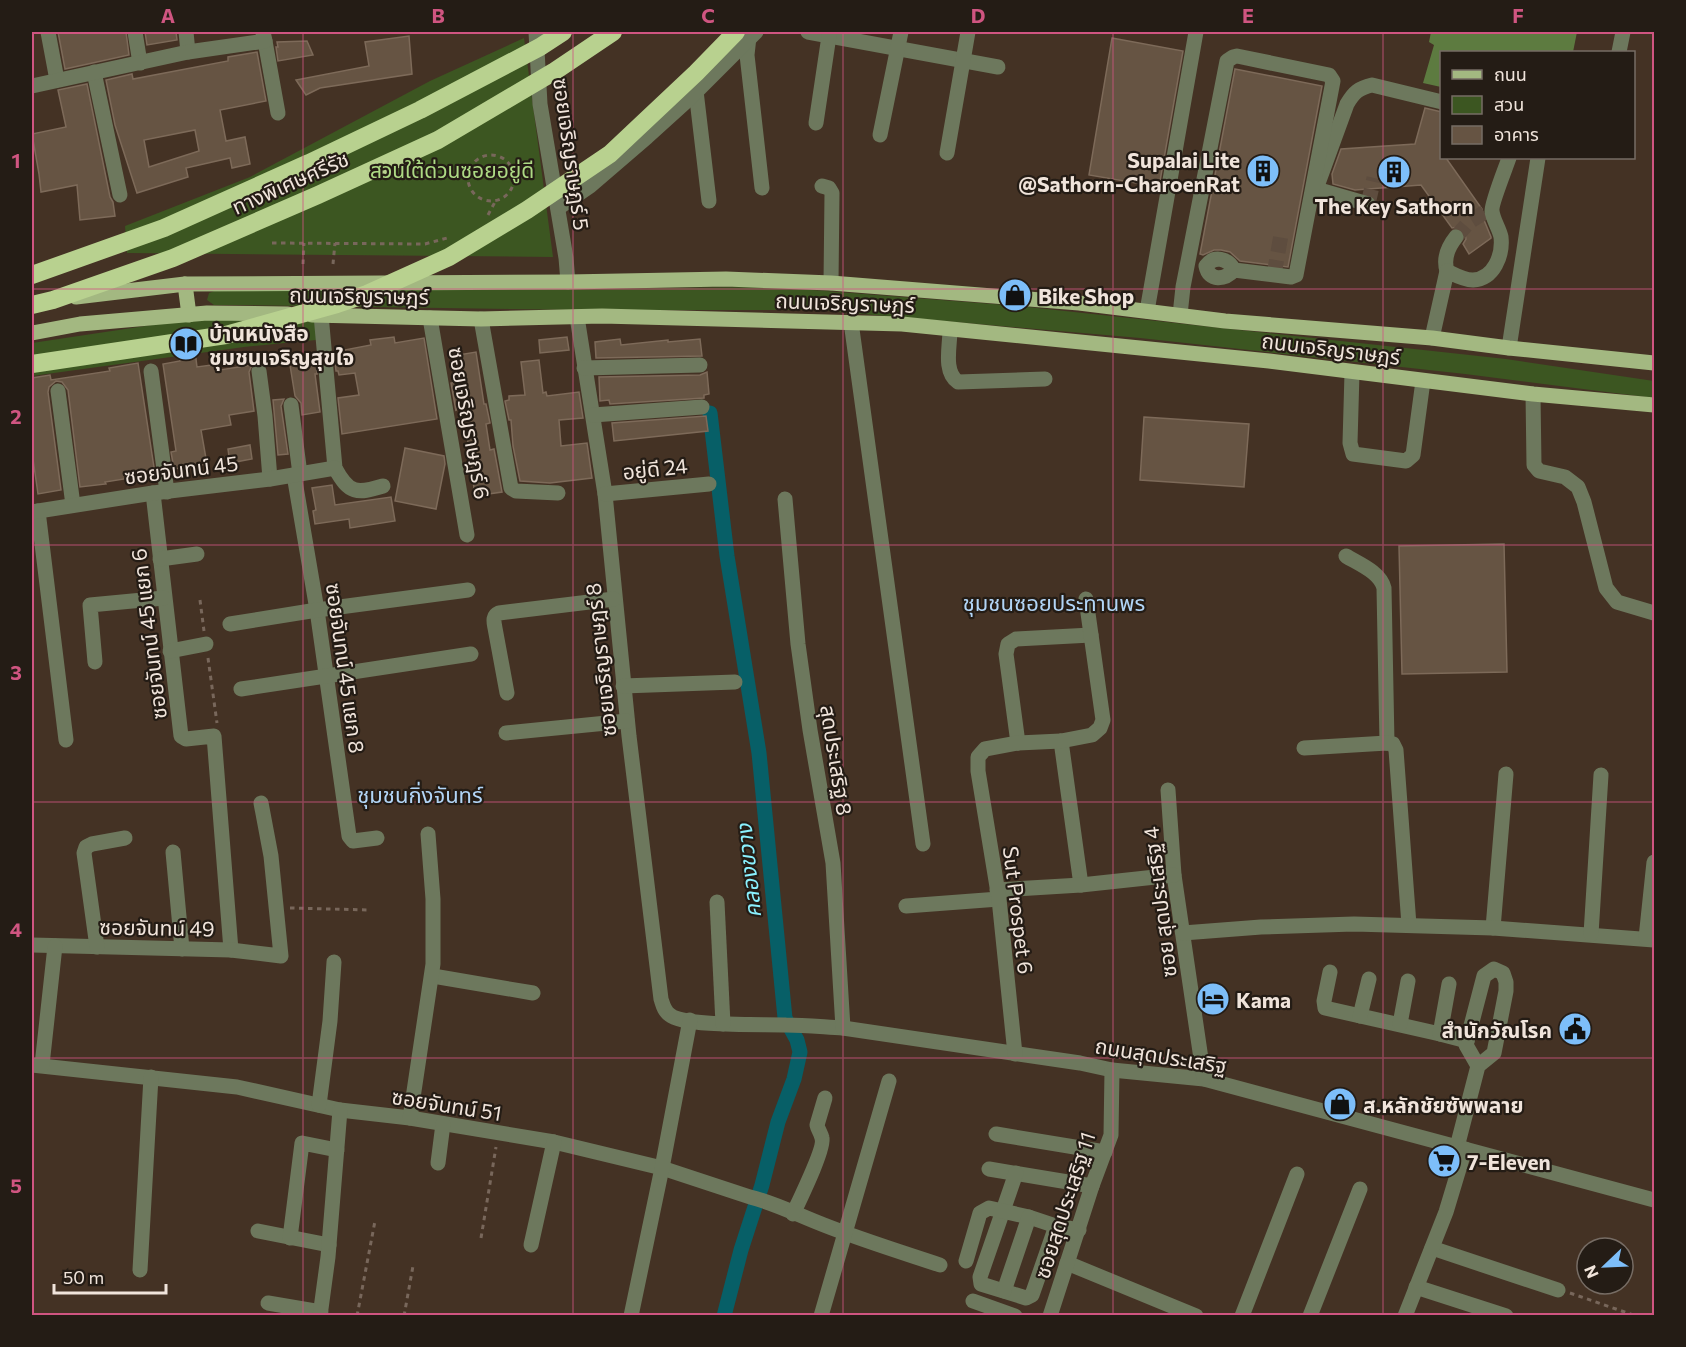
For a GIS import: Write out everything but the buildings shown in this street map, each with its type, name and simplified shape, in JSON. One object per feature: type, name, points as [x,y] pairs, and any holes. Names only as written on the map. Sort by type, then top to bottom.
[{"type":"highway","name":"ทางพิเศษศรีรัช","points":[[32,275],[164,228],[309,163],[420,110],[540,47],[563,32]]},
{"type":"highway","name":"ทางพิเศษศรีรัช","points":[[32,304],[53,300],[172,258],[438,140],[555,71],[613,32]]},
{"type":"highway","points":[[32,364],[226,335],[367,294],[449,257],[527,210],[610,154],[696,73],[747,34]]},
{"type":"main road","name":"ถนนเจริญราษฎร์","points":[[32,304],[185,284],[726,279],[831,283],[996,296],[1225,321],[1432,338],[1654,363]]},
{"type":"main road","points":[[185,284],[189,315]]},
{"type":"main road","name":"ถนนเจริญราษฎร์","points":[[32,333],[80,324],[207,313],[481,319],[577,317],[851,321],[902,324],[1247,359],[1533,394],[1654,405]]},
{"type":"street","points":[[48,32],[57,80]]},
{"type":"street","points":[[135,32],[140,63]]},
{"type":"street","points":[[186,32],[188,52]]},
{"type":"street","name":"ซอยเจริญราษฎร์ 5","points":[[536,32],[540,104],[568,282]]},
{"type":"street","points":[[809,32],[998,67]]},
{"type":"street","points":[[880,135],[901,32]]},
{"type":"street","points":[[947,153],[968,32]]},
{"type":"street","points":[[1148,311],[1196,32]]},
{"type":"street","points":[[1619,51],[1623,32]]},
{"type":"street","points":[[558,208],[590,186],[647,137],[696,91],[747,34]]},
{"type":"street","points":[[747,34],[747,55],[762,188]]},
{"type":"street","points":[[32,86],[264,36],[278,113]]},
{"type":"street","points":[[816,123],[829,36]]},
{"type":"street","points":[[1180,315],[1188,262],[1227,61],[1237,56],[1329,75],[1333,81],[1296,275],[1291,277],[1234,270],[1228,276],[1216,278],[1208,273],[1206,266],[1188,262]]},
{"type":"street","points":[[94,72],[120,195]]},
{"type":"street","points":[[1368,204],[1316,189],[1353,93],[1361,87],[1372,85],[1440,102]]},
{"type":"street","points":[[696,91],[709,201]]},
{"type":"street","points":[[1447,271],[1457,276],[1476,279],[1494,268],[1500,256],[1501,237],[1488,211],[1509,159]]},
{"type":"street","points":[[1509,348],[1538,159]]},
{"type":"street","points":[[822,186],[829,188],[832,193],[831,283]]},
{"type":"street","points":[[1432,338],[1447,271],[1446,258],[1450,245],[1456,237]]},
{"type":"street","points":[[321,315],[336,468],[343,483],[352,490],[368,491],[384,486]]},
{"type":"street","name":"ซอยเจริญราษฎร์ 8","points":[[577,317],[605,494],[623,686],[661,999]]},
{"type":"street","name":"ซอยเจริญราษฎร์ 6","points":[[430,318],[468,535]]},
{"type":"street","points":[[481,319],[511,488],[516,491],[558,493]]},
{"type":"street","points":[[851,321],[923,844]]},
{"type":"street","points":[[950,330],[949,370],[951,377],[958,382],[1045,378]]},
{"type":"street","points":[[584,368],[700,365]]},
{"type":"street","points":[[259,370],[270,479]]},
{"type":"street","name":"ซอยจันทน์ 45 แยก 6","points":[[151,372],[160,492],[160,560],[181,736],[186,739],[214,736]]},
{"type":"street","points":[[1352,373],[1350,442],[1353,454],[1406,461],[1413,455],[1423,381]]},
{"type":"street","points":[[58,391],[73,505]]},
{"type":"street","points":[[1533,394],[1534,465],[1539,471],[1565,477],[1578,487],[1606,588],[1617,602],[1654,613]]},
{"type":"street","name":"ซอยจันทน์ 45 แยก 8","points":[[291,405],[297,474],[350,836],[353,841],[377,838]]},
{"type":"street","points":[[593,415],[702,407]]},
{"type":"street","name":"ซอยจันทน์ 45","points":[[35,512],[336,468]]},
{"type":"street","name":"อยู่ดี 24","points":[[605,494],[709,484]]},
{"type":"street","name":"สุดประเสริฐ 8","points":[[785,499],[798,644],[833,863],[843,1028]]},
{"type":"street","points":[[35,512],[66,740]]},
{"type":"street","points":[[160,560],[197,554]]},
{"type":"street","points":[[1346,556],[1377,576],[1384,588],[1387,743]]},
{"type":"street","points":[[230,624],[468,590]]},
{"type":"street","points":[[95,662],[90,605],[164,598]]},
{"type":"street","points":[[507,693],[495,628],[495,615],[614,599]]},
{"type":"street","points":[[1086,599],[1103,720],[1100,728],[1092,735],[1061,741],[1018,743],[1006,654],[1008,644],[1016,639],[1091,635]]},
{"type":"street","points":[[170,651],[206,644]]},
{"type":"street","points":[[241,689],[471,654]]},
{"type":"street","points":[[623,686],[735,682]]},
{"type":"street","points":[[506,733],[627,721]]},
{"type":"street","points":[[214,736],[231,950]]},
{"type":"street","points":[[1061,741],[1081,885]]},
{"type":"street","name":"Sut Prospet 6","points":[[1015,1054],[998,894],[978,771],[978,757],[985,749],[1018,743]]},
{"type":"street","points":[[1304,748],[1393,744],[1396,750],[1409,925]]},
{"type":"street","points":[[1493,928],[1506,774]]},
{"type":"street","points":[[1591,934],[1601,776]]},
{"type":"street","name":"ซอย สุดประเสริฐ 4","points":[[1168,790],[1174,875],[1204,1079]]},
{"type":"street","points":[[261,803],[271,856],[277,908]]},
{"type":"street","points":[[410,1118],[433,976],[433,900],[428,834]]},
{"type":"street","points":[[97,947],[84,853],[86,847],[92,844],[125,837]]},
{"type":"street","points":[[173,852],[182,949]]},
{"type":"street","points":[[1183,933],[1261,927],[1354,924],[1493,928],[1650,939],[1654,862]]},
{"type":"street","points":[[906,906],[1174,875]]},
{"type":"street","points":[[717,902],[723,1024]]},
{"type":"street","name":"ซอยจันทน์ 49","points":[[32,945],[231,950],[281,956],[277,908]]},
{"type":"street","points":[[37,1065],[55,946]]},
{"type":"street","points":[[319,1105],[330,1021],[334,962]]},
{"type":"street","points":[[1405,1316],[1446,1212],[1478,1066],[1494,1053],[1506,982],[1503,973],[1494,969],[1484,976],[1466,1045],[1478,1066]]},
{"type":"street","points":[[1330,972],[1324,1000],[1325,1008],[1467,1041]]},
{"type":"street","points":[[433,976],[533,993]]},
{"type":"street","points":[[1360,1016],[1369,979]]},
{"type":"street","points":[[1400,1024],[1408,981]]},
{"type":"street","points":[[1440,1034],[1449,984]]},
{"type":"street","name":"ถนนสุดประเสริฐ","points":[[661,999],[664,1008],[671,1016],[690,1020],[723,1024],[843,1028],[1112,1070],[1204,1079],[1654,1200]]},
{"type":"street","points":[[631,1316],[690,1020]]},
{"type":"street","name":"ซอยจันทน์ 51","points":[[37,1065],[237,1087],[340,1110],[410,1118],[554,1142],[662,1168],[757,1199],[844,1233],[940,1264]]},
{"type":"street","name":"ซอยสุดประเสริฐ 11","points":[[1050,1316],[1111,1135],[1112,1070]]},
{"type":"street","points":[[140,1270],[151,1077]]},
{"type":"street","points":[[821,1316],[889,1081]]},
{"type":"street","points":[[793,1214],[818,1157],[823,1139],[816,1125],[825,1098]]},
{"type":"street","points":[[268,1303],[321,1314],[340,1110]]},
{"type":"street","points":[[438,1163],[443,1124]]},
{"type":"street","points":[[996,1134],[1105,1152]]},
{"type":"street","points":[[531,1245],[554,1142]]},
{"type":"street","points":[[290,1238],[302,1143],[337,1150]]},
{"type":"street","points":[[989,1169],[1092,1186]]},
{"type":"street","points":[[1016,1173],[980,1281],[983,1285],[1026,1298],[1032,1295],[1056,1226]]},
{"type":"street","points":[[1242,1316],[1296,1174]]},
{"type":"street","points":[[1310,1316],[1360,1189]]},
{"type":"street","points":[[966,1261],[980,1213],[989,1208],[1079,1230]]},
{"type":"street","points":[[1004,1291],[1029,1217]]},
{"type":"street","points":[[258,1231],[329,1245]]},
{"type":"street","points":[[1432,1248],[1558,1290]]},
{"type":"street","points":[[1067,1263],[1185,1314]]},
{"type":"street","points":[[1416,1287],[1506,1316]]},
{"type":"street","points":[[973,1301],[1015,1316]]},
{"type":"path","points":[[485,220],[496,200],[503,198],[509,192],[514,178],[509,164],[497,155],[482,156],[471,166],[468,173],[470,187],[480,198],[488,201],[496,200]]},
{"type":"path","points":[[273,243],[424,244],[447,238]]},
{"type":"path","points":[[303,264],[304,243]]},
{"type":"path","points":[[333,264],[335,243]]},
{"type":"path","points":[[200,600],[219,730],[214,736]]},
{"type":"path","points":[[277,908],[370,910]]},
{"type":"path","points":[[481,1238],[498,1133]]},
{"type":"path","points":[[357,1316],[375,1221]]},
{"type":"path","points":[[404,1316],[413,1266]]},
{"type":"path","points":[[1558,1290],[1636,1316]]},
{"type":"green space","points":[[1431,32],[1577,32],[1573,51],[1440,51],[1440,87],[1423,83],[1434,45],[1429,42]]},
{"type":"green space","name":"สวนใต้ด่วนซอยอยู่ดี","points":[[524,38],[553,257],[127,253],[125,226],[250,177],[430,81]]},
{"type":"green space","points":[[774,287],[1019,306],[1506,359],[1654,381],[1654,398],[1465,374],[1140,338],[816,310],[584,310],[214,305],[207,300],[209,293],[217,290]]},
{"type":"green space","points":[[207,319],[308,319],[317,322],[316,340],[244,347],[32,376],[32,343]]},
{"type":"waterway","name":"คลองขวาง","points":[[710,413],[727,556],[759,753],[785,1018],[797,1040],[800,1052],[794,1079],[778,1122],[762,1185],[741,1250],[724,1316]]},
{"type":"tunnel","points":[[1368,204],[1374,178]]},
{"type":"tunnel","points":[[1456,237],[1469,222],[1485,212]]},
{"type":"tunnel","points":[[1274,275],[1281,235]]},
{"type":"place","name":"Supalai Lite @Sathorn-CharoenRat","points":[[1263,171]]},
{"type":"place","name":"The Key Sathorn","points":[[1394,172]]},
{"type":"place","name":"Bike Shop","points":[[1015,295]]},
{"type":"place","name":"บ้านหนังสือ ชุมชนเจริญสุขใจ","points":[[186,344]]},
{"type":"place","name":"Kama","points":[[1213,999]]},
{"type":"place","name":"สำนักวัณโรค","points":[[1575,1029]]},
{"type":"place","name":"ส.หลักชัยซัพพลาย","points":[[1340,1104]]},
{"type":"place","name":"7-Eleven","points":[[1444,1161]]},
{"type":"district","name":"ชุมชนซอยประทานพร","points":[[1054,602]]},
{"type":"district","name":"ชุมชนกิ่งจันทร์","points":[[420,794]]}]
